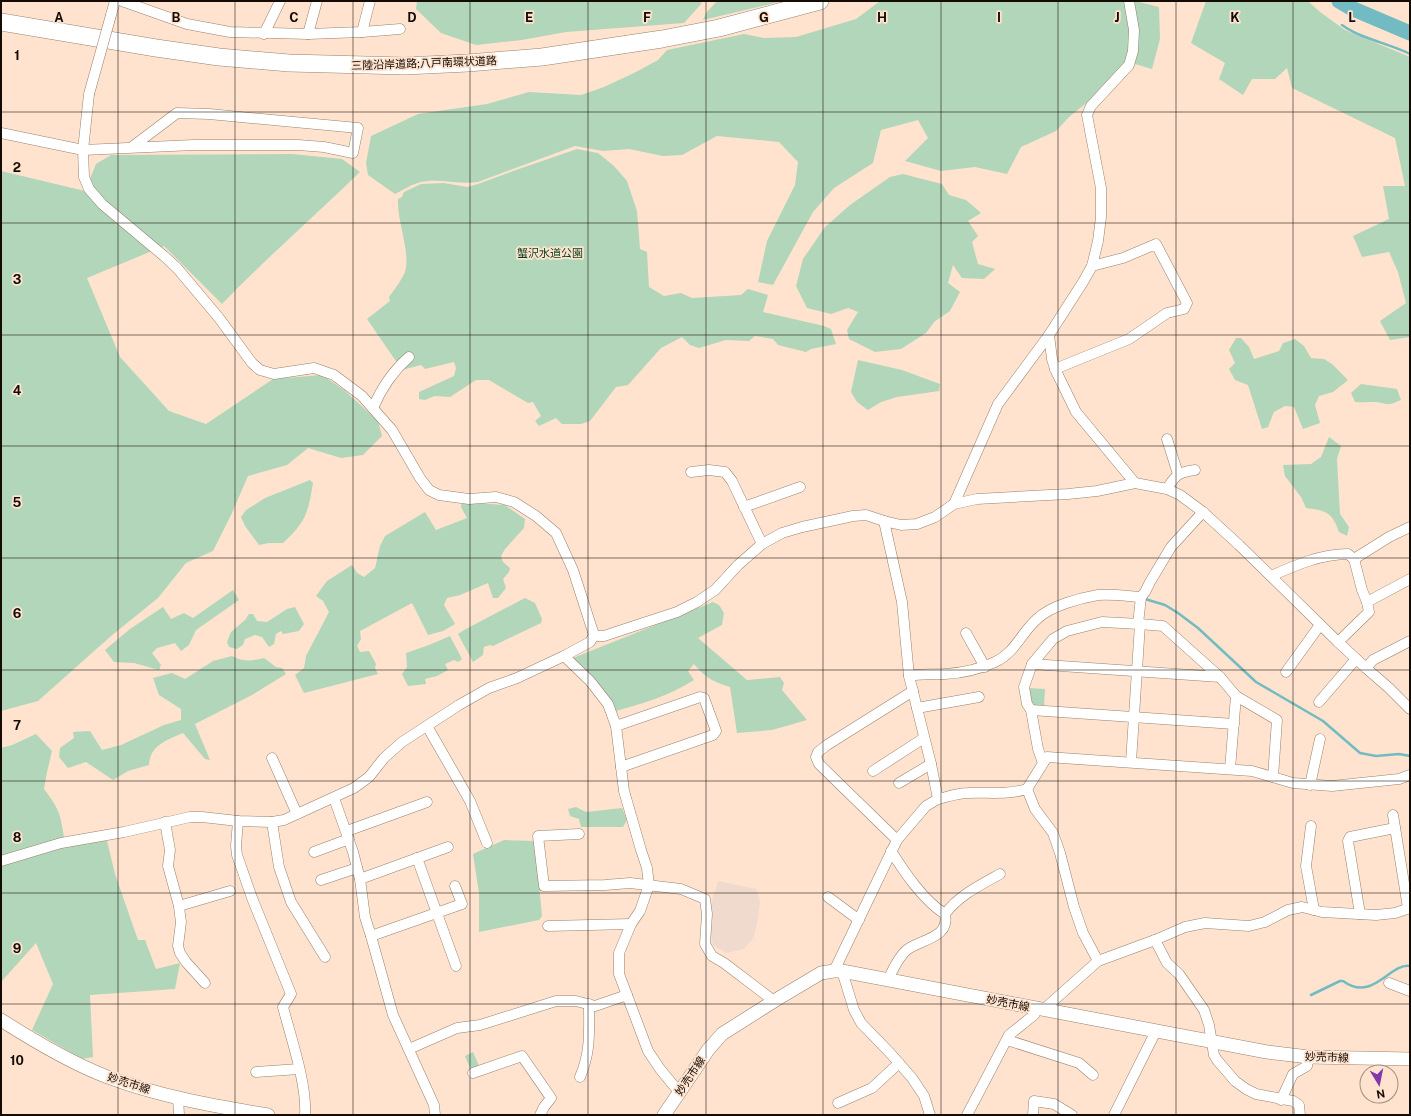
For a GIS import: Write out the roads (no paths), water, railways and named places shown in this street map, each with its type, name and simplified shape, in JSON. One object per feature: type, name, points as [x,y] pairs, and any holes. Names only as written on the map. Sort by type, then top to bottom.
[{"type":"highway","name":"三陸沿岸道路;八戸南環状道路","points":[[1,22],[219,57],[289,63],[405,66],[542,57],[662,39],[719,28],[820,1]]},
{"type":"main road","name":"妙売市線","points":[[664,1115],[708,1050],[722,1034],[821,973],[838,971],[1267,1052],[1309,1057],[1410,1059]]},
{"type":"main road","name":"妙売市線","points":[[1,1020],[39,1043],[104,1076],[178,1097],[268,1115]]},
{"type":"street","points":[[1,861],[61,843],[124,832],[190,817],[202,817],[238,822],[272,822],[297,814],[354,788],[369,777],[384,758],[402,742],[459,705],[489,688],[517,678],[564,656],[590,642],[594,635],[573,570],[556,533],[536,516],[514,502],[496,497],[469,499],[439,495],[429,490],[420,478],[392,430],[362,396],[334,375],[314,368],[274,374],[260,370],[252,363],[219,318],[177,268],[102,204],[89,189],[84,178],[83,150],[89,94],[115,1]]},
{"type":"street","points":[[122,1],[187,24],[230,32],[308,34],[400,29]]},
{"type":"street","points":[[264,34],[280,1]]},
{"type":"street","points":[[308,34],[317,1]]},
{"type":"street","points":[[362,32],[370,1]]},
{"type":"street","points":[[954,504],[998,404],[1049,335],[1084,282],[1092,266],[1098,241],[1101,217],[1100,188],[1087,115],[1091,106],[1129,65],[1133,51],[1134,30],[1129,1]]},
{"type":"street","points":[[1,133],[83,150],[194,145],[298,145],[324,147],[353,153],[358,128],[209,114],[177,113],[132,147]]},
{"type":"street","points":[[1055,369],[1129,339],[1167,313],[1184,309],[1186,303],[1156,244],[1124,258],[1092,266]]},
{"type":"street","points":[[1049,335],[1052,359],[1055,369],[1076,412],[1135,483]]},
{"type":"street","points":[[373,408],[378,394],[400,365],[409,357]]},
{"type":"street","points":[[1167,439],[1178,474]]},
{"type":"street","points":[[691,472],[709,470],[725,472],[732,481],[762,544]]},
{"type":"street","points":[[1167,488],[1178,474],[1195,470]]},
{"type":"street","points":[[594,635],[604,636],[677,612],[697,602],[715,590],[738,565],[762,544],[782,533],[802,527],[853,516],[866,515],[902,525],[917,524],[934,518],[954,504],[977,499],[1068,494],[1097,491],[1135,483],[1167,488],[1180,495],[1203,512],[1410,709]]},
{"type":"street","points":[[744,507],[800,487]]},
{"type":"street","points":[[1131,762],[1141,597],[1171,547],[1203,512]]},
{"type":"street","points":[[884,521],[902,602],[909,676],[938,798]]},
{"type":"street","points":[[1354,559],[1390,537],[1410,527]]},
{"type":"street","points":[[1271,576],[1316,558],[1338,554],[1348,554],[1354,559],[1369,612],[1338,642]]},
{"type":"street","points":[[1367,602],[1410,580]]},
{"type":"street","points":[[909,676],[920,673],[928,675],[946,674],[985,667],[1011,652],[1020,638],[1037,618],[1057,606],[1099,595],[1141,597]]},
{"type":"street","points":[[1042,763],[1031,710],[1027,704],[1024,686],[1032,664],[1053,639],[1067,631],[1102,622],[1139,624],[1163,626],[1220,677],[1236,696],[1277,720],[1273,776]]},
{"type":"street","points":[[1286,672],[1320,625]]},
{"type":"street","points":[[966,633],[985,667]]},
{"type":"street","points":[[1366,668],[1373,660],[1410,641]]},
{"type":"street","points":[[564,656],[590,682],[608,704],[616,726],[624,790],[641,850],[648,868],[649,885],[640,911],[632,924],[619,953],[619,974],[648,1051],[660,1069],[679,1092]]},
{"type":"street","points":[[1319,702],[1356,659]]},
{"type":"street","points":[[1032,664],[1220,677]]},
{"type":"street","points":[[897,840],[820,764],[816,757],[818,752],[827,745],[913,691]]},
{"type":"street","points":[[1230,769],[1236,696]]},
{"type":"street","points":[[616,726],[700,697],[704,698],[716,731],[713,735],[621,767]]},
{"type":"street","points":[[917,708],[979,697]]},
{"type":"street","points":[[1031,710],[1234,724]]},
{"type":"street","points":[[427,726],[470,801],[487,843]]},
{"type":"street","points":[[873,771],[924,738]]},
{"type":"street","points":[[1310,785],[1320,739]]},
{"type":"street","points":[[930,1115],[924,1096],[912,1078],[861,1023],[838,971],[858,920],[891,851],[897,840],[926,806],[938,798],[966,793],[1012,792],[1027,789],[1047,757],[1252,771],[1293,783],[1310,785],[1346,785],[1399,779],[1410,775]]},
{"type":"street","points":[[272,758],[297,814]]},
{"type":"street","points":[[899,783],[931,764]]},
{"type":"street","points":[[1027,789],[1035,809],[1053,833],[1060,853],[1074,907],[1084,933],[1098,961]]},
{"type":"street","points":[[334,798],[348,835],[360,879],[365,917],[393,1015],[434,1105],[435,1115]]},
{"type":"street","points":[[314,852],[348,835],[427,802]]},
{"type":"street","points":[[967,1115],[1010,1036],[1098,961],[1155,940],[1184,927],[1205,923],[1249,926],[1265,922],[1288,910],[1302,907],[1322,912],[1376,915],[1395,913],[1409,908],[1393,815]]},
{"type":"street","points":[[165,822],[170,850],[168,866],[179,906],[181,922],[178,946],[180,953],[186,962],[205,983]]},
{"type":"street","points":[[238,822],[236,846],[237,855],[290,994],[283,1007],[299,1069],[305,1102],[305,1115]]},
{"type":"street","points":[[272,822],[279,867],[291,902],[325,957]]},
{"type":"street","points":[[1311,826],[1306,866],[1314,910]]},
{"type":"street","points":[[1360,914],[1348,842],[1350,837],[1395,828]]},
{"type":"street","points":[[579,834],[538,836],[544,886],[630,883],[681,889],[705,899],[707,914],[705,944],[712,956],[724,963],[774,1001]]},
{"type":"street","points":[[360,879],[448,847]]},
{"type":"street","points":[[891,851],[911,881],[938,910],[945,914]]},
{"type":"street","points":[[417,858],[456,966]]},
{"type":"street","points":[[321,880],[357,868]]},
{"type":"street","points":[[888,980],[893,970],[908,949],[933,937],[942,930],[946,922],[945,914],[951,906],[959,899],[1000,874]]},
{"type":"street","points":[[371,936],[462,904],[455,886]]},
{"type":"street","points":[[179,906],[230,891]]},
{"type":"street","points":[[828,897],[858,920]]},
{"type":"street","points":[[548,926],[632,924]]},
{"type":"street","points":[[1155,940],[1167,963],[1180,974],[1204,1010],[1209,1024],[1214,1055],[1235,1081],[1256,1094],[1281,1100],[1293,1101],[1299,1105],[1300,1115]]},
{"type":"street","points":[[1389,983],[1410,991]]},
{"type":"street","points":[[409,1049],[457,1028],[480,1025],[556,1001],[576,1001],[595,1006],[628,995]]},
{"type":"street","points":[[580,1077],[590,1042],[589,1004]]},
{"type":"street","points":[[1114,1115],[1156,1031]]},
{"type":"street","points":[[1007,1040],[1078,1063],[1093,1075]]},
{"type":"street","points":[[473,1073],[522,1056],[551,1098],[540,1115]]},
{"type":"street","points":[[1281,1100],[1293,1074],[1307,1066],[1309,1057]]},
{"type":"street","points":[[838,1103],[872,1088],[899,1063]]},
{"type":"street","points":[[256,1072],[299,1069]]},
{"type":"street","points":[[178,1097],[179,1115]]},
{"type":"street","points":[[1033,1115],[1034,1101],[1054,1104],[1072,1115]]},
{"type":"waterway","points":[[1339,1],[1351,8],[1410,33]]},
{"type":"waterway","points":[[1342,25],[1358,34],[1410,54]]},
{"type":"waterway","points":[[1145,599],[1165,605],[1178,613],[1198,628],[1256,682],[1323,721],[1360,753],[1376,756],[1399,754],[1410,756]]},
{"type":"waterway","points":[[1311,995],[1340,981],[1354,987],[1363,988],[1380,981],[1395,970],[1410,966]]},
{"type":"park label","name":"蟹沢水道公園","points":[[550,253]]}]
